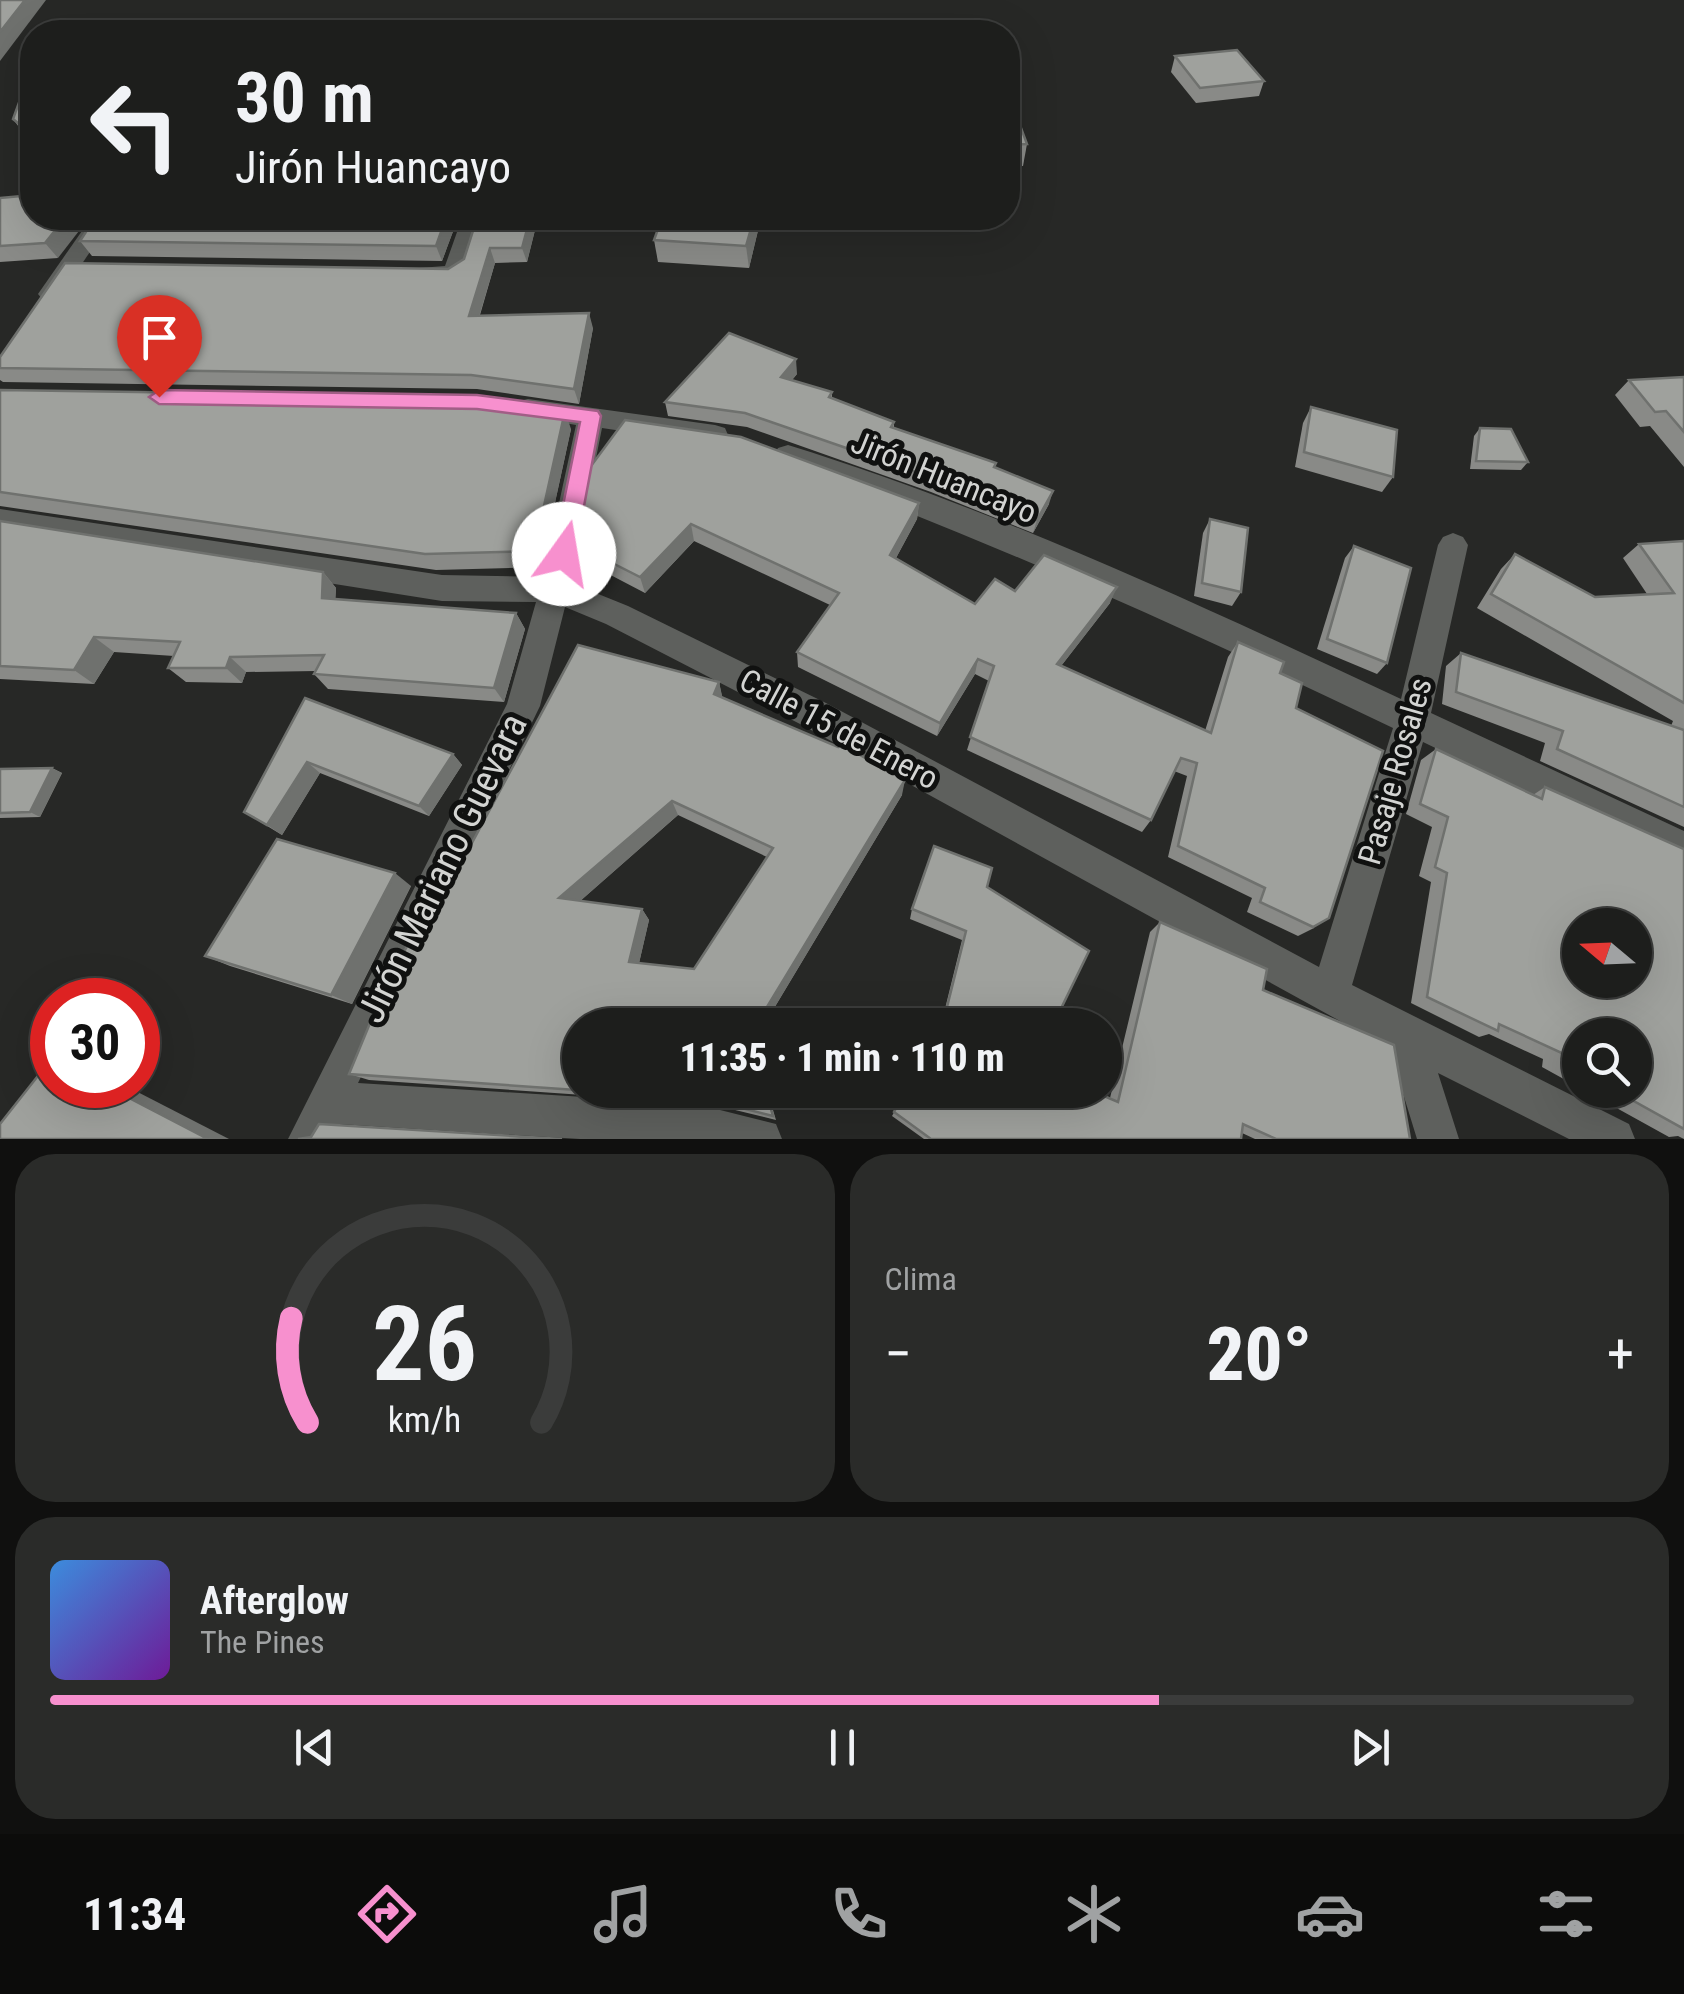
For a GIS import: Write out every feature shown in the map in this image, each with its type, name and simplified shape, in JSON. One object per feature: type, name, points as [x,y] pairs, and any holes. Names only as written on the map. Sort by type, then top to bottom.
[{"type":"street","points":[[39,310],[78,267],[96,230]]},
{"type":"street","points":[[396,272],[454,273],[469,230]]},
{"type":"street","name":"Jirón Huancayo","points":[[496,404],[755,444],[871,484],[1127,588],[1684,850]]},
{"type":"street","name":"Jirón Mariano Guevara","points":[[317,1120],[523,706],[555,590],[591,416]]},
{"type":"street","name":"Calle 15 de Enero","points":[[0,520],[442,588],[555,590],[617,615],[814,714],[1405,1034],[1614,1139]]},
{"type":"street","name":"Pasaje Rosales","points":[[1330,994],[1412,722],[1453,545]]},
{"type":"street","points":[[1405,1034],[1438,1139]]},
{"type":"street","points":[[317,1120],[696,1125],[762,1139]]},
{"type":"building","points":[[0,0],[25,0],[0,32]]},
{"type":"building","points":[[1237,50],[1264,81],[1200,88],[1175,56]]},
{"type":"building","points":[[20,100],[20,125],[13,119]]},
{"type":"building","points":[[1020,125],[1027,144],[1020,144]]},
{"type":"building","points":[[20,196],[20,230],[55,230],[45,243],[0,246],[0,198]]},
{"type":"building","points":[[87,230],[442,230],[436,246],[80,241]]},
{"type":"building","points":[[473,230],[527,230],[522,248],[490,248],[469,316],[589,313],[574,389],[471,375],[0,368],[0,357],[65,263],[448,269],[464,259]]},
{"type":"building","points":[[658,230],[751,230],[746,246],[654,240]]},
{"type":"building","points":[[729,333],[796,359],[781,377],[832,392],[829,397],[894,422],[891,427],[996,463],[994,467],[1053,491],[1037,520],[933,478],[745,413],[665,402]]},
{"type":"building","points":[[1684,377],[1684,432],[1666,411],[1655,412],[1629,380]]},
{"type":"building","points":[[0,390],[469,397],[565,411],[534,551],[425,554],[0,492]]},
{"type":"building","points":[[1311,407],[1397,430],[1393,477],[1304,452]]},
{"type":"building","points":[[625,420],[741,437],[919,503],[890,555],[975,604],[995,579],[1015,591],[1044,555],[1117,587],[1057,664],[1211,733],[1238,642],[1284,662],[1280,673],[1302,683],[1296,708],[1383,751],[1329,918],[1313,927],[1260,902],[1265,888],[1178,846],[1197,763],[1181,758],[1151,820],[970,737],[994,666],[978,659],[940,723],[797,652],[839,593],[691,524],[640,577],[573,543],[588,470]]},
{"type":"building","points":[[1480,428],[1511,429],[1528,462],[1476,461]]},
{"type":"building","points":[[1210,519],[1248,528],[1241,592],[1202,583]]},
{"type":"building","points":[[0,521],[323,572],[322,598],[516,613],[494,688],[314,674],[324,655],[230,657],[226,668],[168,668],[180,642],[94,637],[74,670],[0,666]]},
{"type":"building","points":[[1684,541],[1684,703],[1491,594],[1515,554],[1595,597],[1674,593],[1639,544]]},
{"type":"building","points":[[1354,546],[1411,568],[1387,663],[1327,639]]},
{"type":"building","points":[[578,645],[719,682],[714,694],[838,747],[840,744],[905,780],[766,1008],[562,1008],[562,1089],[349,1074],[375,1011],[438,883],[450,884]],"holes":[[[672,801],[773,848],[694,969],[629,962],[642,909],[559,898]]]},
{"type":"building","points":[[1461,653],[1684,730],[1684,807],[1557,749],[1563,731],[1456,692]]},
{"type":"building","points":[[305,698],[453,754],[419,806],[307,762],[267,825],[244,812]]},
{"type":"building","points":[[1436,749],[1542,799],[1545,787],[1684,849],[1684,1129],[1646,1108],[1652,1108],[1652,1018],[1562,1018],[1562,1053],[1499,1024],[1498,1031],[1427,997],[1447,873],[1435,867],[1448,817],[1420,804]]},
{"type":"building","points":[[52,768],[30,812],[0,813],[0,769]]},
{"type":"building","points":[[277,839],[395,873],[331,995],[205,956]]},
{"type":"building","points":[[934,846],[992,868],[987,887],[1089,951],[1061,1008],[947,1008],[966,931],[912,909]]},
{"type":"building","points":[[1160,922],[1267,969],[1263,990],[1394,1045],[1410,1139],[1276,1139],[1243,1124],[1241,1139],[931,1139],[894,1112],[896,1108],[1122,1108],[1122,1085]]},
{"type":"building","points":[[30,1086],[30,1108],[148,1108],[208,1139],[0,1139],[0,1124]]},
{"type":"building","points":[[742,1108],[771,1108],[773,1116]]},
{"type":"building","points":[[319,1124],[562,1139],[298,1139],[311,1137]]},
{"type":"route","points":[[159,397],[477,402],[591,416],[564,554]]}]
